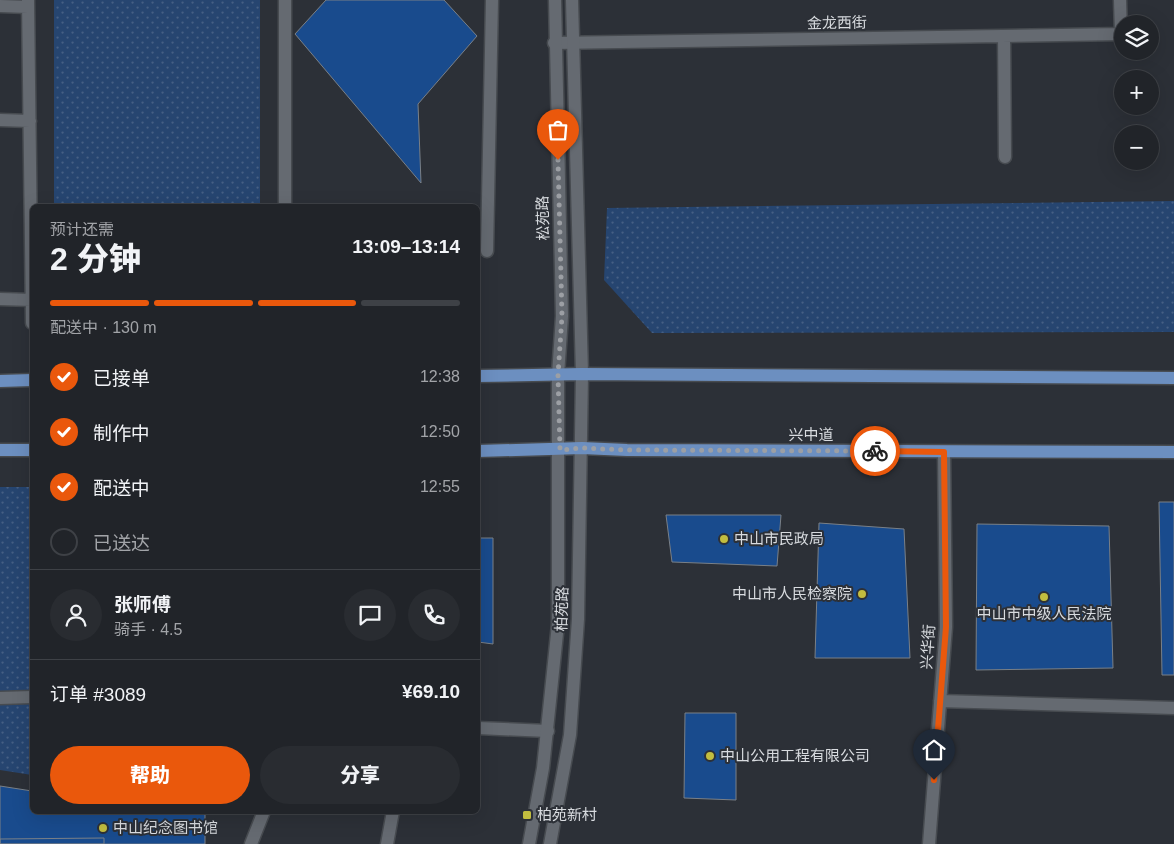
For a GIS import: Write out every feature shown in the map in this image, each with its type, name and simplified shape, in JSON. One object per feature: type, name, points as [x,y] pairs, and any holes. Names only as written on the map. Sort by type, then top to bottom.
[{"type":"main road","points":[[480,376],[582,374],[1174,378]]},
{"type":"main road","points":[[0,381],[30,380]]},
{"type":"main road","name":"兴中道","points":[[480,451],[582,448],[627,450],[1174,452]]},
{"type":"main road","points":[[0,450],[30,450]]},
{"type":"street","points":[[285,0],[285,204]]},
{"type":"street","points":[[487,251],[492,0]]},
{"type":"street","name":"松苑路","points":[[555,0],[554,43],[562,316],[558,375]]},
{"type":"street","points":[[572,0],[582,374]]},
{"type":"street","name":"金龙西街","points":[[554,43],[1121,34],[1120,0]]},
{"type":"street","points":[[0,6],[28,4],[31,204]]},
{"type":"street","points":[[1004,36],[1005,157]]},
{"type":"street","points":[[0,120],[30,121]]},
{"type":"street","points":[[0,299],[30,300]]},
{"type":"street","name":"柏苑路","points":[[550,844],[570,735],[578,619],[582,374]]},
{"type":"street","name":"柏苑路","points":[[529,844],[548,731],[558,624],[560,450],[558,375]]},
{"type":"street","name":"兴华街","points":[[929,844],[946,627],[944,452]]},
{"type":"street","points":[[0,698],[30,697]]},
{"type":"street","points":[[940,701],[1174,708]]},
{"type":"street","points":[[480,728],[548,731]]},
{"type":"street","points":[[251,844],[263,814]]},
{"type":"street","points":[[387,844],[392,814]]},
{"type":"shaded area","points":[[54,0],[260,0],[260,204],[54,204]]},
{"type":"shaded area","points":[[1174,201],[1174,332],[652,333],[604,280],[607,208]]},
{"type":"shaded area","points":[[0,487],[30,487],[30,775],[0,770]]},
{"type":"building","points":[[326,0],[444,0],[477,36],[418,104],[421,183],[295,34]]},
{"type":"building","points":[[1159,502],[1174,502],[1174,675],[1162,675]]},
{"type":"building","name":"中山市民政局","points":[[666,515],[781,515],[777,566],[672,562]]},
{"type":"building","name":"中山市人民检察院","points":[[819,523],[904,529],[910,658],[815,658]]},
{"type":"building","name":"中山市中级人民法院","points":[[977,524],[1109,526],[1113,668],[976,670]]},
{"type":"building","points":[[480,538],[493,538],[493,644],[480,642]]},
{"type":"building","name":"中山公用工程有限公司","points":[[685,713],[736,713],[736,800],[684,798]]},
{"type":"building","name":"中山纪念图书馆","points":[[0,786],[30,791],[30,814],[205,814],[205,844],[0,844]]},
{"type":"building","points":[[104,838],[104,844],[0,844],[0,839]]},
{"type":"way so far","points":[[558,160],[562,316],[558,375],[560,450],[582,448],[627,450],[875,451]]},
{"type":"place","name":"中山市民政局","points":[[724,539]]},
{"type":"place","name":"中山市人民检察院","points":[[862,594]]},
{"type":"place","name":"中山市中级人民法院","points":[[1044,597]]},
{"type":"place","name":"中山公用工程有限公司","points":[[710,756]]},
{"type":"place","name":"柏苑新村","points":[[527,815]]},
{"type":"place","name":"中山纪念图书馆","points":[[103,828]]},
{"type":"route","points":[[875,451],[944,452],[946,627],[934,780]]}]
